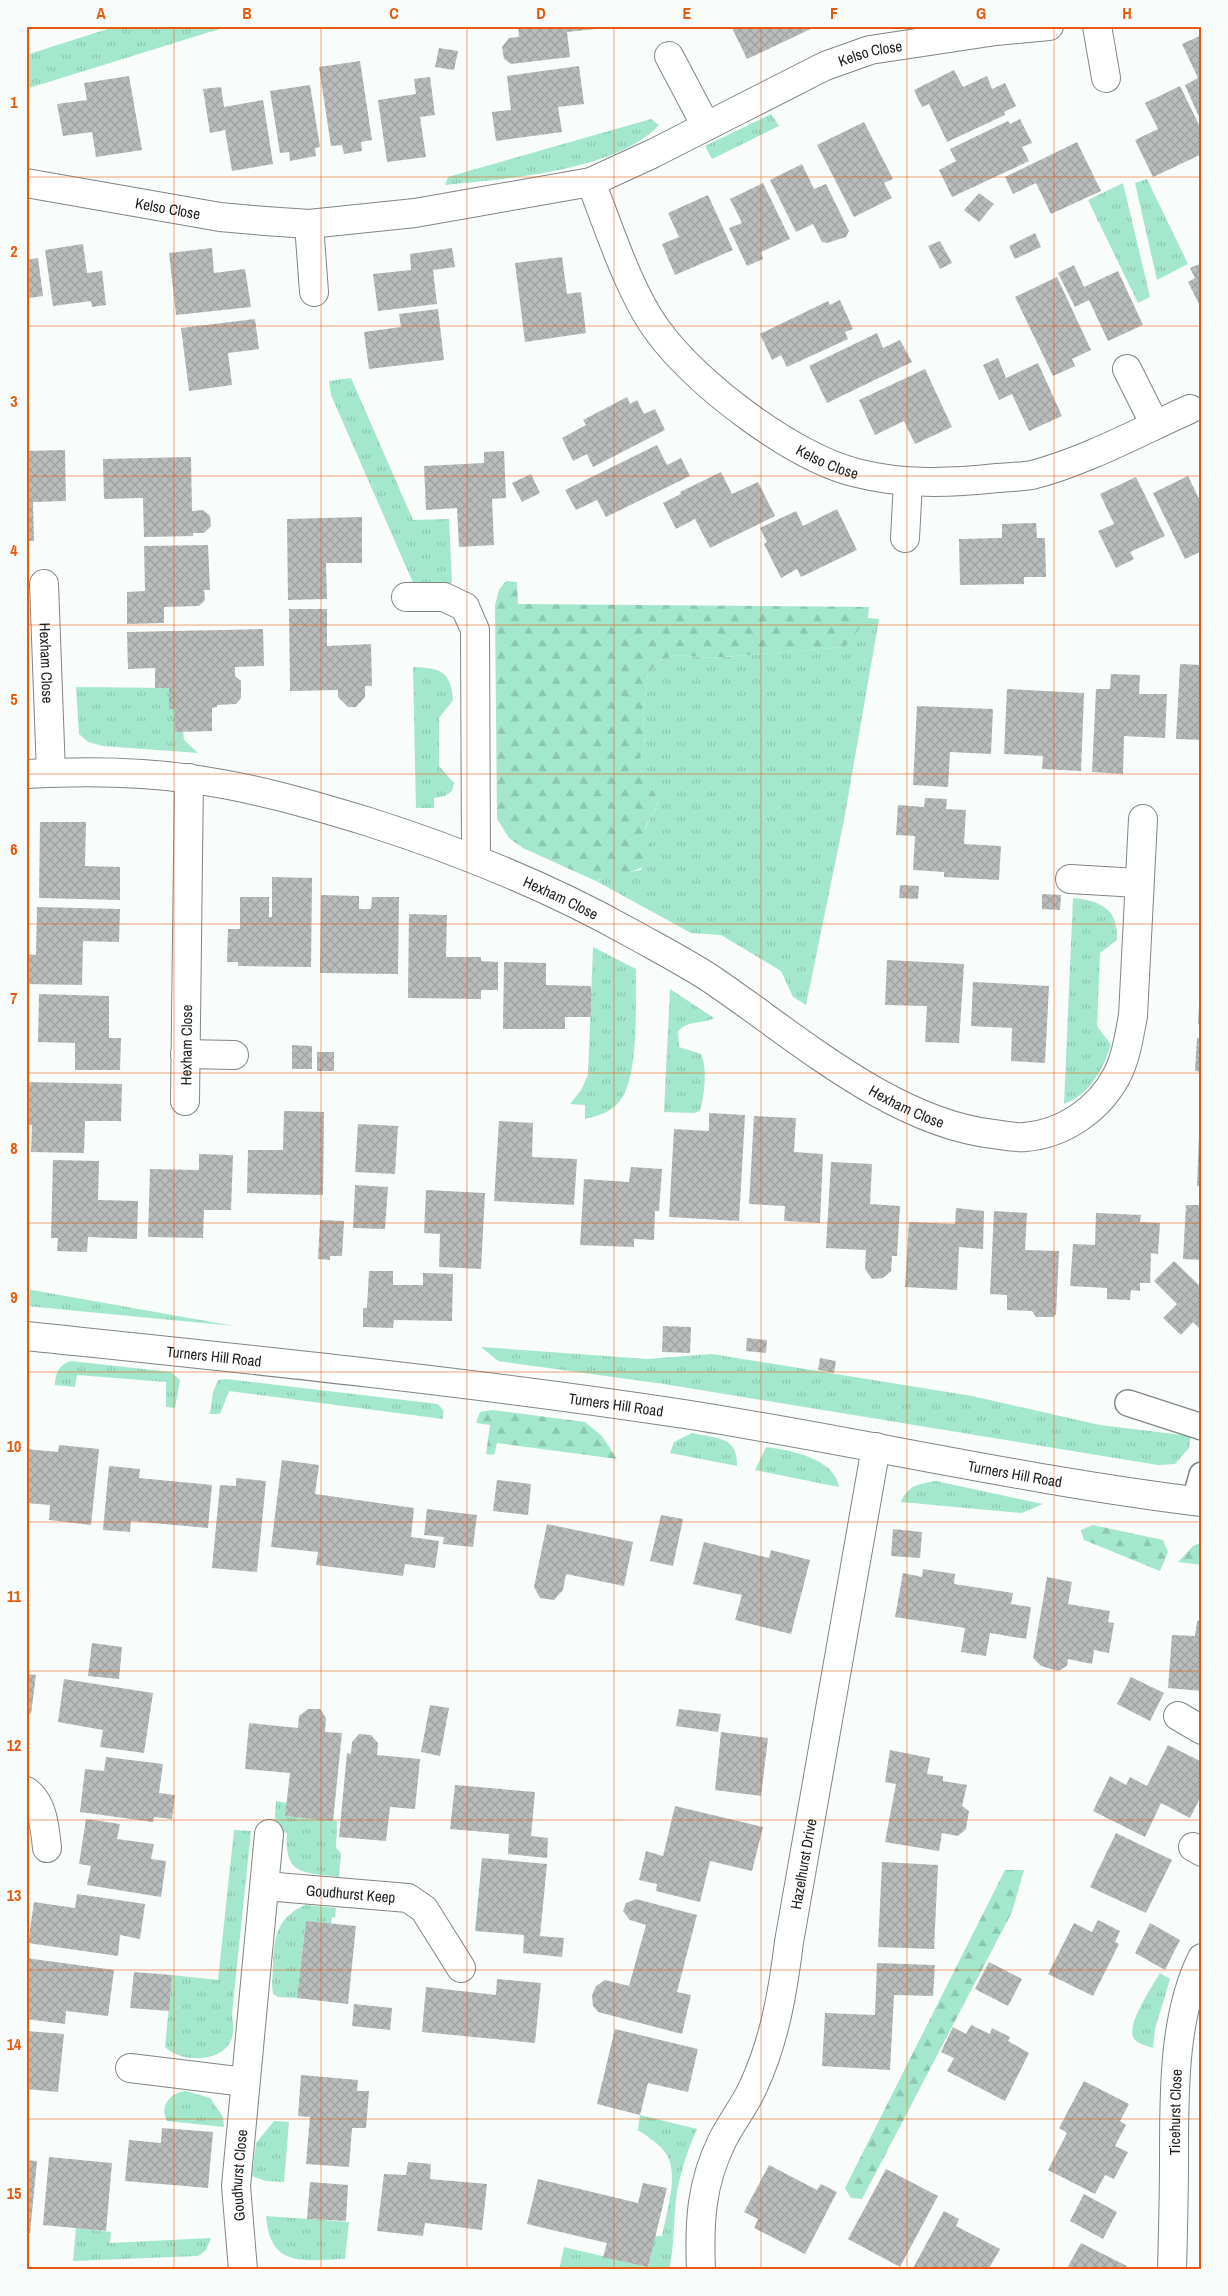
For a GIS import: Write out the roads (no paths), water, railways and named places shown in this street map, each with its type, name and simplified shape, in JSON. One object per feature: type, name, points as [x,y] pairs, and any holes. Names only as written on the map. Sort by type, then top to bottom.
[{"type":"street","name":"Kelso Close","points":[[26,183],[220,217],[309,224],[415,213],[591,182],[825,66],[870,50],[996,30],[1049,26]]},
{"type":"street","points":[[1097,26],[1106,78]]},
{"type":"street","points":[[669,56],[706,126]]},
{"type":"street","name":"Kelso Close","points":[[591,182],[625,267],[657,331],[713,389],[758,422],[808,453],[856,473],[908,482],[966,482],[1031,475],[1090,454],[1190,408]]},
{"type":"street","points":[[309,224],[314,292]]},
{"type":"street","points":[[1127,369],[1155,425]]},
{"type":"street","points":[[905,538],[908,482]]},
{"type":"street","name":"Hexham Close","points":[[44,584],[39,773],[124,774],[189,778],[250,789],[308,803],[476,858],[561,897],[629,932],[706,976],[774,1024],[890,1100],[934,1120],[977,1132],[1024,1138],[1058,1130],[1095,1106],[1117,1076],[1128,1043],[1133,1016],[1138,883],[1143,819]]},
{"type":"street","points":[[406,597],[444,597],[465,607],[476,630],[476,858]]},
{"type":"street","name":"Hexham Close","points":[[184,1101],[189,778]]},
{"type":"street","points":[[1070,879],[1138,883]]},
{"type":"street","points":[[185,1054],[234,1055]]},
{"type":"street","name":"Turners Hill Road","points":[[26,1336],[524,1393],[684,1414],[876,1446],[1095,1486],[1198,1502]]},
{"type":"street","name":"Hazelhurst Drive","points":[[701,2270],[701,2210],[704,2190],[722,2140],[754,2085],[770,2043],[782,2000],[791,1932],[876,1446]]},
{"type":"street","points":[[1178,1716],[1202,1730]]},
{"type":"street","points":[[26,1791],[33,1796],[39,1808],[47,1848]]},
{"type":"street","points":[[266,1886],[269,1834]]},
{"type":"street","name":"Goudhurst Keep","points":[[266,1886],[408,1898],[424,1909],[460,1968]]},
{"type":"street","name":"Goudhurst Close","points":[[243,2270],[236,2186],[266,1886]]},
{"type":"street","name":"Ticehurst Close","points":[[1172,2270],[1176,2079],[1184,2010],[1195,1971],[1202,1958]]},
{"type":"street","points":[[130,2068],[245,2082]]},
{"type":"lane","points":[[1128,1403],[1202,1428]]},
{"type":"lane","points":[[1198,1502],[1202,1475]]}]
